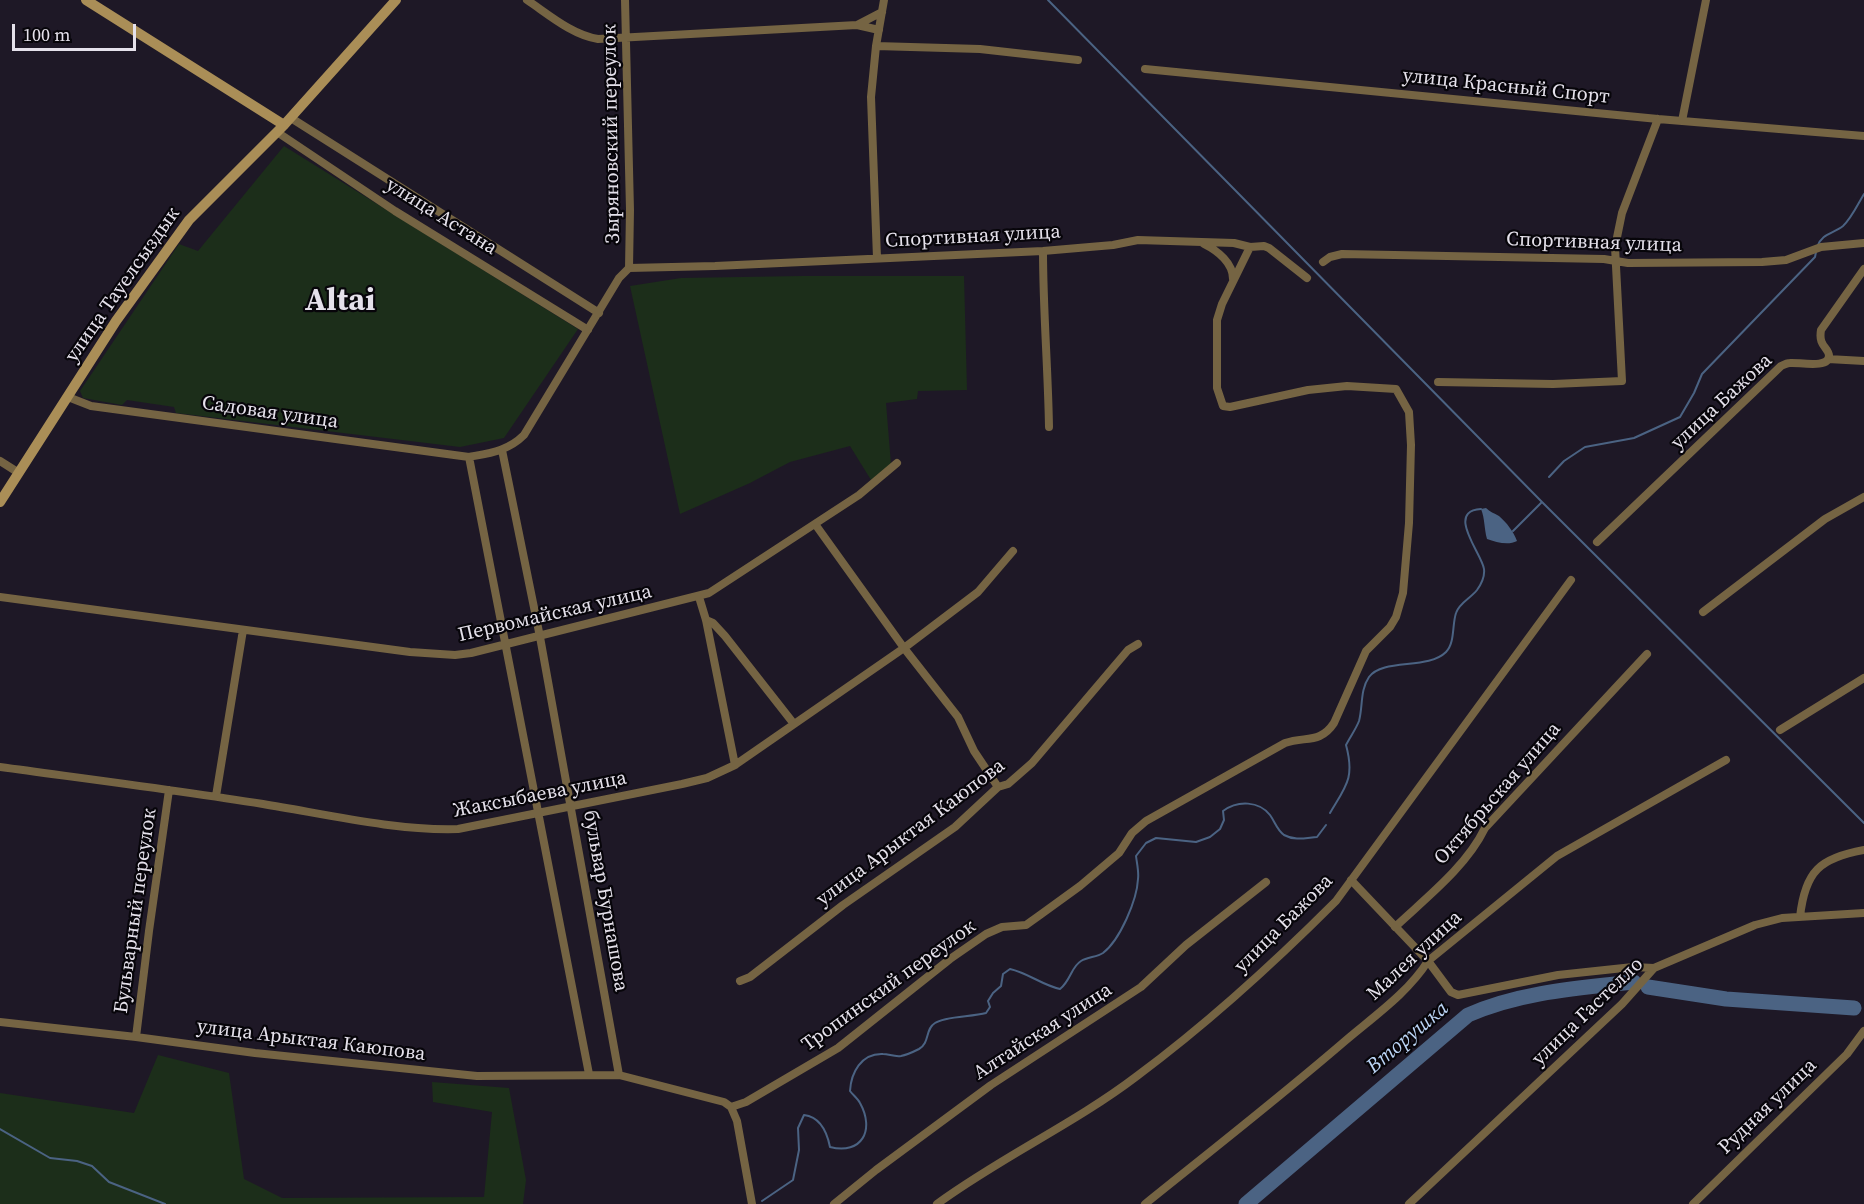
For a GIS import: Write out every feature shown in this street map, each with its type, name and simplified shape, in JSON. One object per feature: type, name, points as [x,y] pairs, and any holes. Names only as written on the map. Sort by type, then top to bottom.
[{"type":"street","name":"улица Астана","points":[[86,0],[284,125],[599,313]]},
{"type":"street","name":"улица Тауелсыздык","points":[[0,502],[122,311],[189,220],[284,125],[396,0]]},
{"type":"street","points":[[527,0],[587,38],[597,39],[857,25],[879,30]]},
{"type":"street","name":"Зыряновский переулок","points":[[625,0],[629,268]]},
{"type":"street","points":[[877,258],[871,97],[876,46],[884,0]]},
{"type":"street","points":[[1682,121],[1706,0]]},
{"type":"street","points":[[857,25],[882,12]]},
{"type":"street","points":[[876,46],[980,49],[1078,60]]},
{"type":"street","name":"улица Красный Спорт","points":[[1145,69],[1658,119],[1864,136]]},
{"type":"street","points":[[1438,382],[1553,384],[1622,381],[1615,247],[1622,213],[1658,119]]},
{"type":"street","name":"улица Астана","points":[[284,125],[395,211],[588,330]]},
{"type":"street","name":"Спортивная улица","points":[[629,268],[1043,251],[1113,245],[1138,240],[1264,246],[1308,278]]},
{"type":"street","points":[[1203,243],[1212,248],[1230,265],[1233,280]]},
{"type":"street","name":"Спортивная улица","points":[[1323,262],[1330,257],[1342,254],[1616,260],[1628,263],[1762,262],[1786,260],[1818,248],[1864,243]]},
{"type":"street","points":[[1233,280],[1250,247]]},
{"type":"street","points":[[1043,251],[1049,427]]},
{"type":"street","points":[[502,450],[524,435],[619,278],[629,268]]},
{"type":"street","points":[[1828,359],[1829,355],[1821,342],[1821,330],[1864,269]]},
{"type":"street","name":"Тропинский переулок","points":[[731,1107],[746,1102],[832,1052],[950,959],[987,934],[1002,927],[1026,925],[1119,853],[1132,833],[1146,821],[1285,743],[1297,739],[1316,738],[1328,732],[1366,651],[1390,627],[1396,617],[1403,593],[1409,523],[1411,445],[1409,412],[1396,388],[1347,386],[1285,394],[1223,406],[1217,388],[1217,320],[1233,280]]},
{"type":"street","name":"улица Бажова","points":[[1597,542],[1781,366],[1789,363],[1825,362],[1828,359],[1864,360]]},
{"type":"street","name":"Садовая улица","points":[[68,397],[92,406],[469,457],[502,450]]},
{"type":"street","name":"бульвар Бурнашова","points":[[502,450],[540,638],[619,1075]]},
{"type":"street","points":[[469,457],[589,1074]]},
{"type":"street","points":[[0,461],[19,473]]},
{"type":"street","name":"Первомайская улица","points":[[0,597],[410,652],[455,655],[471,653],[540,638],[699,597],[717,588],[859,495],[897,463]]},
{"type":"street","points":[[1703,612],[1825,519],[1864,497]]},
{"type":"street","points":[[815,524],[904,648],[958,717],[974,751],[998,787]]},
{"type":"street","name":"Жаксыбаева улица","points":[[0,767],[216,796],[390,825],[442,830],[458,829],[707,778],[735,765],[904,648],[978,592],[1013,552]]},
{"type":"street","name":"улица Бажова","points":[[937,1204],[963,1185],[1068,1122],[1136,1077],[1206,1020],[1299,938],[1336,901],[1352,880],[1571,580]]},
{"type":"street","points":[[699,597],[706,620],[735,765]]},
{"type":"street","points":[[706,620],[713,623],[725,636],[794,724]]},
{"type":"street","points":[[216,796],[243,630]]},
{"type":"street","name":"улица Арыктая Каюпова","points":[[740,981],[750,976],[843,905],[955,827],[998,787],[1008,784],[1032,763],[1128,650],[1138,645]]},
{"type":"street","name":"Октябрьская улица","points":[[1395,927],[1458,866],[1477,845],[1485,828],[1647,654]]},
{"type":"street","points":[[1780,730],[1864,678]]},
{"type":"street","name":"Малея улица","points":[[1145,1204],[1379,1013],[1421,973],[1428,962],[1557,856],[1726,760]]},
{"type":"street","name":"Бульварный переулок","points":[[136,1036],[148,931],[170,790]]},
{"type":"street","points":[[1800,917],[1802,899],[1812,874],[1824,863],[1849,852],[1864,850]]},
{"type":"street","points":[[1352,880],[1428,962],[1451,992],[1458,995],[1558,975],[1632,967],[1654,968]]},
{"type":"street","name":"Алтайская улица","points":[[834,1204],[991,1084],[1141,987],[1186,945],[1266,882]]},
{"type":"street","name":"улица Гастелло","points":[[1409,1204],[1622,1004],[1654,968],[1755,926],[1782,918],[1864,913]]},
{"type":"street","name":"улица Арыктая Каюпова","points":[[0,1022],[136,1036],[255,1053],[477,1076],[619,1075],[724,1102],[731,1107]]},
{"type":"street","name":"Рудная улица","points":[[1692,1204],[1847,1054],[1864,1031]]},
{"type":"street","points":[[731,1107],[736,1121],[752,1204]]},
{"type":"green space","points":[[284,146],[578,329],[504,438],[460,447],[176,413],[174,407],[127,400],[122,405],[83,398],[80,391],[179,244],[198,251]]},
{"type":"green space","points":[[964,276],[967,390],[918,391],[917,399],[886,403],[891,464],[871,480],[850,446],[790,462],[750,483],[680,514],[630,286],[681,278]]},
{"type":"green space","points":[[158,1055],[229,1073],[244,1179],[282,1198],[484,1197],[492,1112],[433,1102],[432,1082],[509,1088],[526,1180],[523,1204],[0,1204],[0,1093],[134,1113]]},
{"type":"water","points":[[1486,508],[1505,521],[1517,541],[1506,543],[1487,539],[1481,509]]},
{"type":"waterway","points":[[1048,0],[1542,502],[1864,823]]},
{"type":"waterway","points":[[1817,247],[1825,236],[1846,223],[1864,194]]},
{"type":"waterway","points":[[1549,477],[1564,461],[1585,447],[1634,438],[1680,417],[1702,374],[1815,257],[1816,252]]},
{"type":"waterway","points":[[1513,531],[1542,502]]},
{"type":"waterway","points":[[1330,813],[1347,781],[1350,766],[1346,745],[1359,721],[1363,693],[1369,677],[1384,668],[1428,661],[1446,652],[1451,644],[1458,609],[1482,582],[1484,569],[1466,525],[1466,517],[1471,512],[1481,509]]},
{"type":"waterway","points":[[762,1201],[793,1180],[799,1150],[798,1128],[804,1115],[819,1122],[830,1147],[841,1149],[850,1147],[858,1144],[863,1138],[866,1131],[864,1113],[850,1091],[852,1077],[863,1061],[875,1055],[908,1054],[922,1046],[935,1023],[945,1019],[986,1013],[990,1007],[988,1001],[1001,986],[1003,974],[1010,969],[1060,989],[1078,964],[1103,953],[1116,939],[1131,908],[1138,879],[1136,856],[1146,843],[1156,838],[1196,842],[1210,837],[1220,829],[1224,820],[1223,811],[1242,804],[1254,805],[1265,810],[1282,833],[1292,838],[1317,837],[1326,825]]},
{"type":"waterway","name":"Вторушка","points":[[1246,1204],[1468,1015],[1528,996],[1634,982]]},
{"type":"waterway","name":"Вторушка","points":[[1648,987],[1726,999],[1854,1008]]},
{"type":"waterway","points":[[0,1129],[50,1158],[77,1161],[92,1166],[109,1182],[165,1204]]},
{"type":"district","name":"Altai","points":[[340,302]]}]
